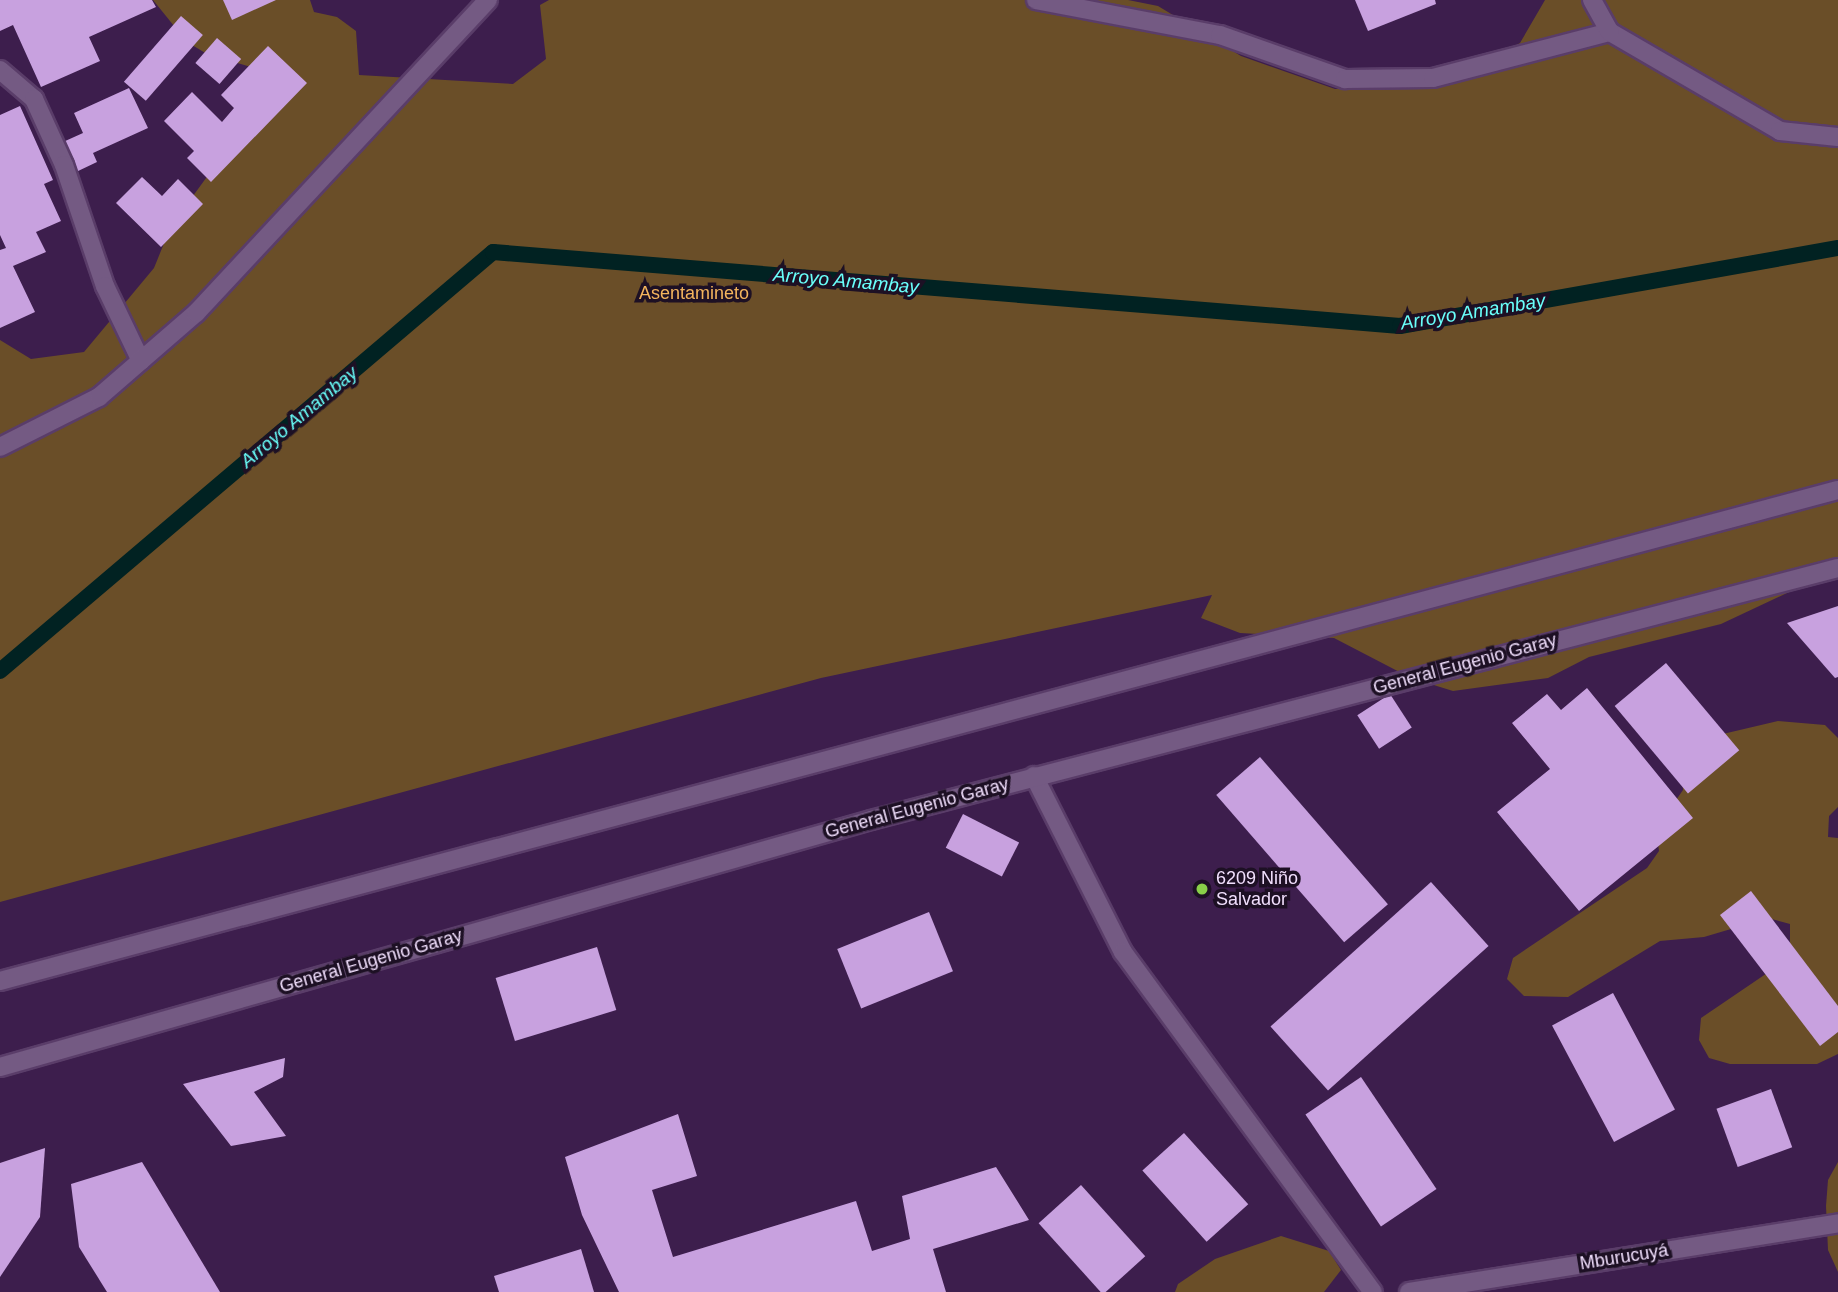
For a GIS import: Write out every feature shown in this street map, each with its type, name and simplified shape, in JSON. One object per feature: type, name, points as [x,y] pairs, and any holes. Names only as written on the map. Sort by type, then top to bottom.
[{"type":"street","points":[[0,447],[99,397],[196,313],[488,0]]},
{"type":"street","points":[[1035,0],[1220,35],[1345,79],[1433,78],[1610,32]]},
{"type":"street","points":[[1592,0],[1610,32],[1780,131],[1838,137]]},
{"type":"street","points":[[0,70],[34,99],[64,165],[105,286],[141,361]]},
{"type":"street","points":[[0,981],[1838,490]]},
{"type":"street","name":"General Eugenio Garay","points":[[0,1067],[1034,776],[1838,568]]},
{"type":"street","points":[[1034,776],[1123,952],[1373,1292]]},
{"type":"street","name":"Mburucuyá","points":[[1409,1292],[1838,1223]]},
{"type":"green space","name":"Asentamineto","points":[[153,0],[310,0],[314,12],[337,17],[356,31],[359,75],[513,84],[546,59],[540,5],[549,0],[1128,0],[1158,6],[1241,56],[1335,89],[1432,89],[1520,43],[1545,0],[1838,0],[1838,569],[1721,624],[1589,657],[1548,678],[1453,691],[1411,678],[1334,638],[1240,633],[1201,618],[1212,595],[821,678],[0,902],[0,340],[31,359],[84,352],[154,268],[171,226],[228,148],[271,73],[207,54],[187,42]]},
{"type":"green space","points":[[1778,721],[1825,725],[1838,738],[1838,807],[1829,816],[1828,837],[1838,838],[1838,1054],[1817,1064],[1730,1064],[1709,1058],[1699,1040],[1701,1018],[1779,965],[1790,946],[1790,924],[1768,918],[1704,937],[1660,941],[1568,997],[1524,996],[1507,979],[1513,958],[1647,868],[1659,851],[1656,829],[1683,790],[1682,769],[1710,737]]},
{"type":"green space","points":[[1838,1162],[1838,1272],[1828,1250],[1826,1206],[1828,1180]]},
{"type":"green space","points":[[1281,1236],[1329,1251],[1341,1270],[1324,1292],[1175,1292],[1178,1284],[1215,1259]]},
{"type":"building","points":[[0,0],[152,0],[156,7],[89,37],[100,61],[41,87],[13,25],[0,31]]},
{"type":"building","points":[[223,0],[276,0],[232,20]]},
{"type":"building","points":[[1355,0],[1435,0],[1436,4],[1368,31]]},
{"type":"building","points":[[181,16],[203,35],[146,101],[124,82]]},
{"type":"building","points":[[217,38],[241,59],[220,84],[195,63]]},
{"type":"building","points":[[268,46],[307,83],[211,182],[187,158],[194,151],[164,121],[192,92],[222,122],[234,108],[221,95]]},
{"type":"building","points":[[129,88],[148,128],[93,153],[97,162],[76,172],[63,142],[83,133],[74,113]]},
{"type":"building","points":[[20,106],[53,180],[44,184],[61,221],[36,232],[46,252],[13,266],[35,312],[0,328],[0,250],[6,248],[0,235],[0,115]]},
{"type":"building","points":[[142,177],[162,196],[178,179],[203,204],[161,247],[116,203]]},
{"type":"building","points":[[1838,606],[1838,677],[1835,678],[1787,623]]},
{"type":"building","points":[[1666,663],[1739,750],[1688,793],[1615,706]]},
{"type":"building","points":[[1587,688],[1693,818],[1579,911],[1497,812],[1550,769],[1512,723],[1547,694],[1561,710]]},
{"type":"building","points":[[1390,694],[1412,728],[1379,749],[1357,715]]},
{"type":"building","points":[[1260,757],[1388,904],[1344,942],[1216,795]]},
{"type":"building","points":[[963,814],[1019,843],[1002,876],[946,848]]},
{"type":"building","points":[[1431,882],[1489,946],[1328,1090],[1270,1027]]},
{"type":"building","points":[[1751,891],[1838,1006],[1838,1032],[1820,1046],[1720,915]]},
{"type":"building","points":[[929,912],[953,971],[861,1008],[837,949]]},
{"type":"building","points":[[597,947],[616,1010],[515,1041],[496,978]]},
{"type":"building","points":[[1613,993],[1675,1110],[1614,1142],[1552,1025]]},
{"type":"building","points":[[285,1058],[283,1077],[254,1092],[286,1136],[231,1146],[183,1084]]},
{"type":"building","points":[[1361,1077],[1436,1189],[1381,1226],[1305,1114]]},
{"type":"building","points":[[1771,1089],[1792,1147],[1738,1167],[1716,1109]]},
{"type":"building","points":[[678,1114],[697,1176],[652,1190],[673,1257],[856,1201],[872,1251],[910,1239],[902,1196],[996,1167],[1029,1220],[933,1249],[946,1292],[619,1292],[582,1215],[565,1157]]},
{"type":"building","points":[[1184,1133],[1248,1204],[1207,1242],[1142,1170]]},
{"type":"building","points":[[45,1148],[40,1217],[0,1277],[0,1163]]},
{"type":"building","points":[[142,1162],[220,1292],[107,1292],[79,1247],[71,1184]]},
{"type":"building","points":[[1081,1185],[1145,1256],[1106,1292],[1101,1292],[1039,1223]]},
{"type":"building","points":[[581,1249],[594,1292],[499,1292],[494,1276]]},
{"type":"waterway","name":"Arroyo Amambay","points":[[0,671],[493,252],[1400,326],[1838,248]]},
{"type":"place","name":"6209 Niño Salvador","points":[[1202,889]]}]
